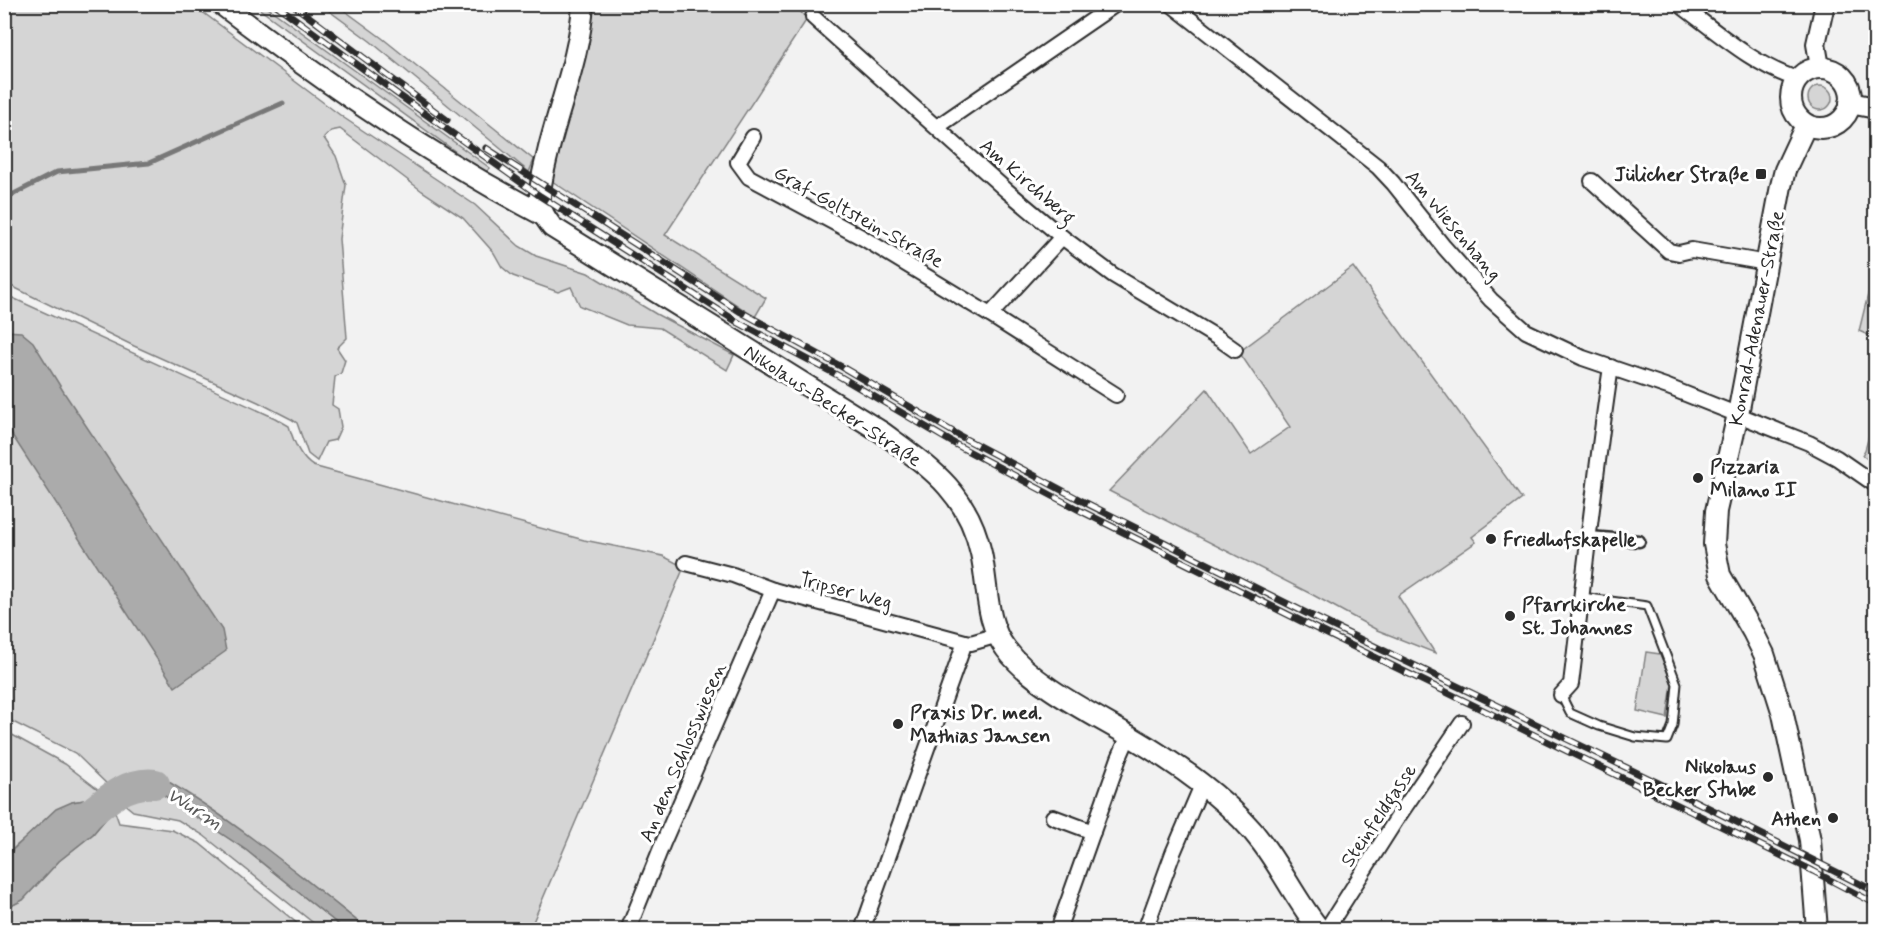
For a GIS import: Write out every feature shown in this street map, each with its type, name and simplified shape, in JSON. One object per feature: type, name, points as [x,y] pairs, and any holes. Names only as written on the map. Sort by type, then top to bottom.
[{"type":"main road","name":"Nikolaus-Becker-Straße","points":[[221,4],[381,119],[510,198],[543,215],[552,227],[883,433],[933,470],[963,507],[974,529],[981,552],[987,594],[998,635],[1006,649],[1026,670],[1069,701],[1129,735],[1202,785],[1241,819],[1261,842],[1304,910],[1320,930]]},
{"type":"main road","points":[[543,215],[540,205],[541,183],[578,45],[584,4]]},
{"type":"main road","points":[[1820,67],[1836,71],[1850,87],[1850,103],[1844,117],[1836,124],[1826,128],[1815,128],[1799,119],[1793,111],[1790,93],[1797,80],[1806,71],[1820,67]]},
{"type":"main road","points":[[1850,103],[1875,108]]},
{"type":"main road","name":"Konrad-Adenauer-Straße","points":[[1806,124],[1785,170],[1738,414],[1716,511],[1714,544],[1720,575],[1754,632],[1764,654],[1783,714],[1810,840],[1817,930]]},
{"type":"street","points":[[937,127],[1116,4]]},
{"type":"street","name":"Am Wiesenhang","points":[[1171,4],[1378,167],[1491,300],[1512,320],[1534,336],[1559,348],[1668,387],[1809,442],[1838,458],[1875,485]]},
{"type":"street","points":[[1679,4],[1739,48],[1778,73],[1797,80]]},
{"type":"street","points":[[1820,67],[1816,44],[1825,4]]},
{"type":"street","name":"Am Kirchberg","points":[[813,17],[1006,190],[1062,237],[1113,275],[1234,350]]},
{"type":"street","name":"Graf-Goltstein-Straße","points":[[753,137],[738,162],[750,177],[860,236],[1116,395]]},
{"type":"street","points":[[1592,181],[1669,251],[1679,253],[1692,250],[1767,263]]},
{"type":"street","points":[[990,315],[1062,237]]},
{"type":"street","points":[[1561,695],[1571,684],[1597,460],[1611,367]]},
{"type":"street","points":[[1589,537],[1639,542]]},
{"type":"street","name":"Tripser Weg","points":[[686,562],[734,574],[773,590],[965,642],[971,643],[998,635]]},
{"type":"street","name":"An den Schlosswiesen","points":[[628,930],[663,843],[773,590]]},
{"type":"street","points":[[862,930],[965,642]]},
{"type":"street","name":"Steinfeldgasse","points":[[1326,930],[1392,826],[1462,723]]},
{"type":"street","points":[[1058,930],[1129,735]]},
{"type":"street","points":[[1145,930],[1173,853],[1202,785]]},
{"type":"street","points":[[1053,817],[1093,832]]},
{"type":"lane","points":[[1561,695],[1570,713],[1599,726],[1635,737],[1667,740],[1673,725],[1677,684],[1647,606],[1582,597]]},
{"type":"shaded area","points":[[4,5],[193,5],[344,118],[475,205],[519,246],[536,256],[588,273],[656,314],[734,355],[727,370],[660,328],[627,325],[580,306],[571,287],[558,292],[513,276],[502,267],[494,253],[463,218],[422,191],[340,129],[331,131],[324,138],[336,156],[346,185],[339,239],[347,338],[337,348],[345,360],[341,373],[335,377],[332,405],[338,409],[341,427],[335,440],[326,442],[317,461],[308,454],[297,423],[291,419],[5,283]]},
{"type":"shaded area","points":[[254,5],[264,5],[490,168],[486,172],[478,168]]},
{"type":"shaded area","points":[[321,5],[337,5],[382,38],[534,160],[529,172],[370,41]]},
{"type":"shaded area","points":[[590,5],[794,5],[807,19],[665,235],[766,298],[755,317],[552,181],[589,43]]},
{"type":"shaded area","points":[[1820,86],[1829,89],[1832,98],[1829,107],[1820,110],[1811,107],[1808,98],[1811,89]]},
{"type":"shaded area","points":[[1353,267],[1522,499],[1472,537],[1476,542],[1398,596],[1435,653],[1377,630],[1109,491],[1207,389],[1251,454],[1290,427],[1239,352]]},
{"type":"shaded area","points":[[1876,267],[1875,338],[1859,331]]},
{"type":"shaded area","points":[[4,294],[275,418],[289,426],[301,454],[313,466],[584,540],[663,556],[684,567],[530,929],[367,929],[304,878],[217,813],[157,775],[136,777],[122,781],[111,788],[75,753],[5,718]]},
{"type":"shaded area","points":[[1875,415],[1875,464],[1862,455]]},
{"type":"shaded area","points":[[1646,652],[1660,654],[1672,684],[1667,718],[1637,711]]},
{"type":"shaded area","points":[[5,731],[65,764],[99,790],[91,799],[72,802],[5,857]]},
{"type":"shaded area","points":[[147,791],[162,794],[246,850],[344,929],[321,929],[203,835],[178,820],[133,811],[122,802],[135,793]]},
{"type":"shaded area","points":[[114,809],[119,823],[172,830],[199,843],[304,929],[5,930],[5,909],[23,900],[59,861],[93,834]]},
{"type":"water","points":[[5,331],[21,332],[33,342],[222,630],[226,651],[175,687],[5,424]]},
{"type":"water","points":[[157,775],[239,828],[367,929],[344,929],[246,850],[162,794],[141,793],[122,802],[111,788],[133,778]]},
{"type":"water","points":[[99,790],[114,809],[93,834],[59,861],[23,900],[5,909],[5,857],[56,809],[72,802],[91,799]]},
{"type":"waterway","points":[[4,199],[57,172],[149,163],[283,103]]},
{"type":"waterway","name":"Wurm","points":[[75,826],[122,791],[132,786],[155,784]]},
{"type":"railway","points":[[275,4],[540,196],[739,323],[839,376],[955,444],[1083,512],[1876,904]]},
{"type":"railway","points":[[292,4],[447,120]]},
{"type":"railway","points":[[486,148],[741,312],[842,367],[960,436],[1086,503],[1314,617],[1677,792],[1876,892]]},
{"type":"place","name":"Jülicher Straße","points":[[1761,174]]},
{"type":"place","name":"Pizzaria Milano II","points":[[1698,478]]},
{"type":"place","name":"Friedhofskapelle","points":[[1491,539]]},
{"type":"place","name":"Pfarrkirche St. Johannes","points":[[1510,616]]},
{"type":"place","name":"Praxis Dr. med. Mathias Jansen","points":[[898,724]]},
{"type":"place","name":"Nikolaus Becker Stube","points":[[1768,777]]},
{"type":"place","name":"Athen","points":[[1833,818]]}]
